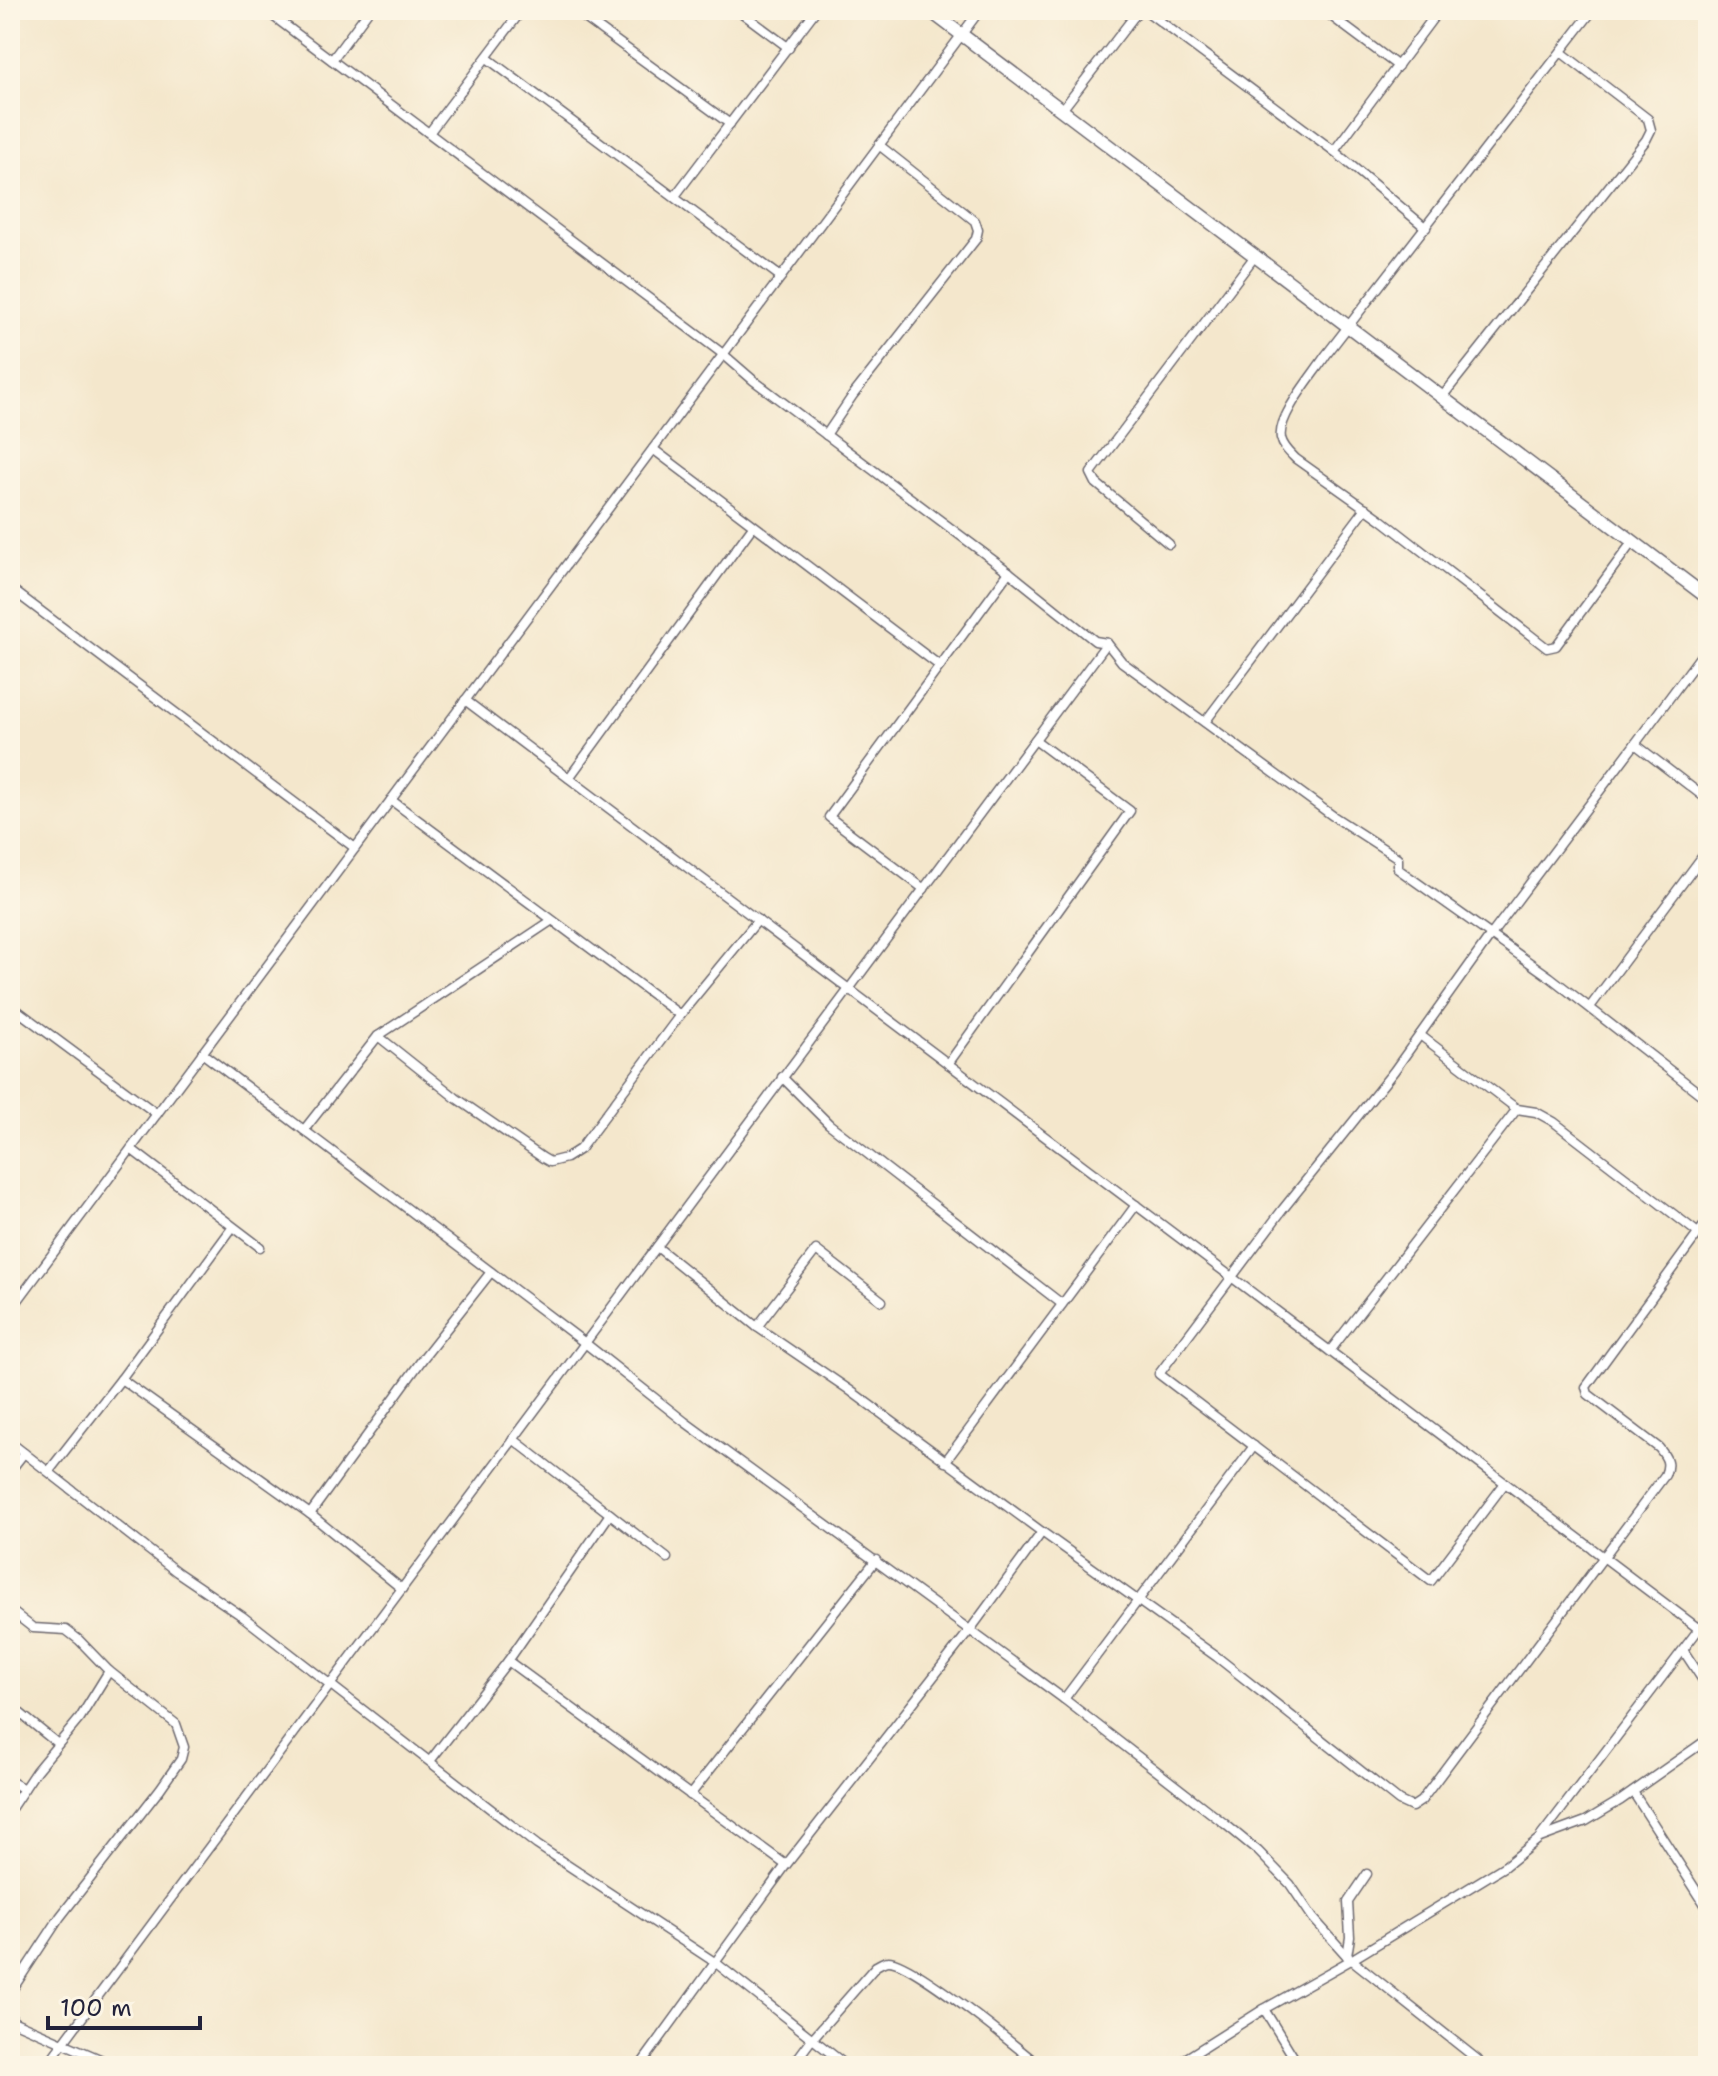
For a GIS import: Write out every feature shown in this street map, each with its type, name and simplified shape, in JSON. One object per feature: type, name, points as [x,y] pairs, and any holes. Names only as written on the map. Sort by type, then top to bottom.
[{"type":"street","points":[[265,10],[723,354],[1095,641],[1107,643],[1122,662],[1333,816],[1398,858],[1398,869],[1590,1007],[1708,1100]]},
{"type":"street","points":[[332,60],[369,10]]},
{"type":"street","points":[[429,133],[522,10]]},
{"type":"street","points":[[574,10],[730,124]]},
{"type":"street","points":[[738,10],[789,48]]},
{"type":"street","points":[[675,196],[816,10]]},
{"type":"street","points":[[929,10],[1708,598]]},
{"type":"street","points":[[10,1311],[980,10]]},
{"type":"street","points":[[1062,110],[1142,10],[1334,151],[1426,228]]},
{"type":"street","points":[[1323,10],[1398,66]]},
{"type":"street","points":[[1334,151],[1439,10]]},
{"type":"street","points":[[1593,10],[1326,355],[1288,411],[1282,424],[1281,438],[1287,451],[1296,459],[1366,508],[1547,648],[1556,646],[1633,541]]},
{"type":"street","points":[[1442,397],[1651,130],[1648,119],[1561,52]]},
{"type":"street","points":[[487,58],[781,277]]},
{"type":"street","points":[[826,435],[853,395],[976,239],[978,230],[975,221],[879,145]]},
{"type":"street","points":[[1169,544],[1096,483],[1091,473],[1255,256]]},
{"type":"street","points":[[653,449],[940,666]]},
{"type":"street","points":[[1205,722],[1366,508]]},
{"type":"street","points":[[569,778],[753,526]]},
{"type":"street","points":[[924,889],[829,817],[1009,572]]},
{"type":"street","points":[[10,588],[355,848]]},
{"type":"street","points":[[46,2066],[1107,643]]},
{"type":"street","points":[[1505,1483],[1431,1581],[1159,1374],[1283,1209],[1420,1035],[1491,935],[1708,646]]},
{"type":"street","points":[[465,700],[1699,1629]]},
{"type":"street","points":[[948,1064],[1130,811],[1035,740]]},
{"type":"street","points":[[1635,744],[1708,800]]},
{"type":"street","points":[[391,800],[680,1015]]},
{"type":"street","points":[[1590,1007],[1708,849]]},
{"type":"street","points":[[378,1036],[456,1098],[550,1162],[566,1158],[580,1149],[680,1015],[758,920]]},
{"type":"street","points":[[304,1130],[378,1036],[551,921]]},
{"type":"street","points":[[10,1005],[157,1114]]},
{"type":"street","points":[[1420,1035],[1517,1109],[1536,1112],[1554,1122],[1698,1233]]},
{"type":"street","points":[[202,1053],[685,1422],[1064,1699],[1258,1851],[1290,1884],[1313,1918],[1349,1958],[1478,2060]]},
{"type":"street","points":[[782,1077],[829,1124],[1062,1304]]},
{"type":"street","points":[[1330,1351],[1517,1109]]},
{"type":"street","points":[[131,1149],[260,1247]]},
{"type":"street","points":[[945,1462],[1136,1205]]},
{"type":"street","points":[[657,1247],[757,1327],[848,1389],[1217,1657],[1399,1801],[1412,1807],[1421,1801],[1642,1507],[1669,1466],[1667,1457],[1659,1448],[1588,1394],[1586,1387],[1708,1220]]},
{"type":"street","points":[[49,1471],[232,1228]]},
{"type":"street","points":[[757,1327],[816,1250],[882,1301]]},
{"type":"street","points":[[310,1514],[424,1357],[491,1272]]},
{"type":"street","points":[[121,1379],[310,1514],[402,1589]]},
{"type":"street","points":[[513,1439],[667,1558]]},
{"type":"street","points":[[10,1442],[177,1572],[242,1616],[331,1684],[537,1845],[716,1963],[847,2066]]},
{"type":"street","points":[[1064,1699],[1254,1446]]},
{"type":"street","points":[[10,1471],[24,1453]]},
{"type":"street","points":[[430,1761],[508,1661],[610,1514]]},
{"type":"street","points":[[640,2066],[786,1865],[889,1729],[970,1630],[1042,1532]]},
{"type":"street","points":[[690,1795],[876,1560]]},
{"type":"street","points":[[10,1610],[33,1628],[66,1630],[109,1671],[176,1724],[184,1747],[181,1759],[60,1917],[11,1990],[10,2020],[116,2066]]},
{"type":"street","points":[[1174,2066],[1505,1866],[1540,1838],[1708,1617]]},
{"type":"street","points":[[1683,1650],[1708,1688]]},
{"type":"street","points":[[508,1661],[786,1865]]},
{"type":"street","points":[[10,1810],[80,1718],[109,1671]]},
{"type":"street","points":[[10,1705],[58,1744]]},
{"type":"street","points":[[1540,1838],[1586,1821],[1708,1739]]},
{"type":"street","points":[[10,1781],[24,1789]]},
{"type":"street","points":[[1633,1792],[1708,1909]]},
{"type":"street","points":[[1349,1958],[1348,1902],[1367,1874]]},
{"type":"street","points":[[792,2066],[876,1966],[888,1961],[902,1965],[958,2002],[1040,2066]]},
{"type":"street","points":[[1264,2009],[1299,2066]]}]
